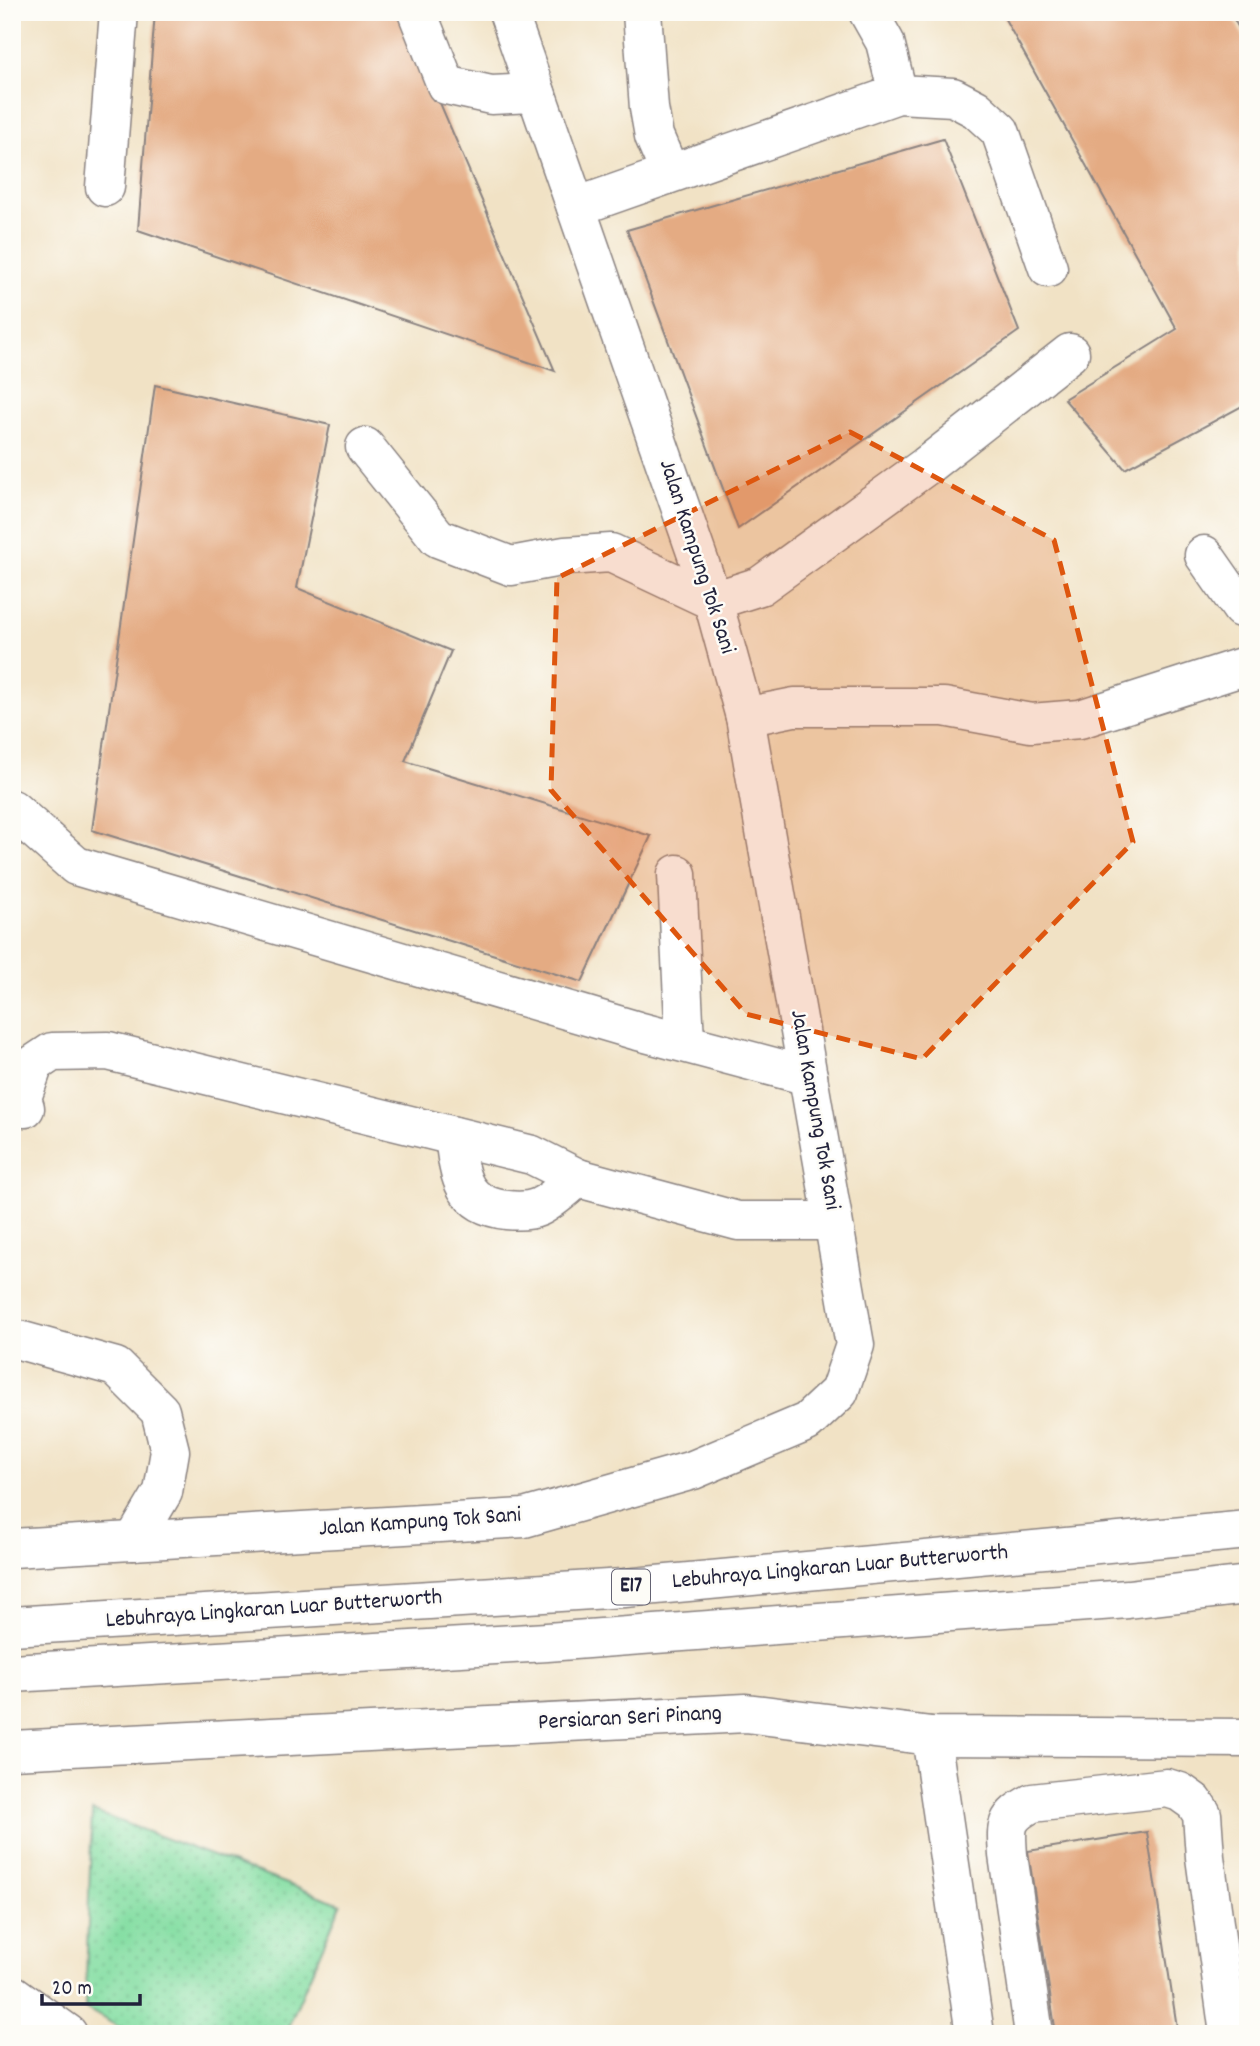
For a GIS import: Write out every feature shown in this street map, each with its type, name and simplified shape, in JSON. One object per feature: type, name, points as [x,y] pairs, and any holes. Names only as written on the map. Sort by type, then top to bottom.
[{"type":"main road","points":[[105,187],[119,12]]},
{"type":"main road","points":[[417,12],[446,85],[491,95],[536,93]]},
{"type":"main road","name":"Jalan Kampung Tok Sani","points":[[12,1548],[524,1518],[693,1470],[807,1422],[839,1392],[855,1345],[745,717],[713,601],[508,12]]},
{"type":"main road","points":[[642,12],[649,108],[654,136],[670,173]]},
{"type":"main road","points":[[868,12],[885,42],[898,94]]},
{"type":"main road","points":[[576,207],[898,94],[953,97],[976,110],[1000,131],[1048,268]]},
{"type":"main road","points":[[365,447],[438,538],[511,566],[565,556],[611,554],[713,601],[760,586],[926,466],[1070,353]]},
{"type":"main road","points":[[1205,555],[1241,608],[1248,610]]},
{"type":"main road","points":[[745,717],[794,707],[944,707],[1031,723],[1080,719],[1248,665]]},
{"type":"main road","points":[[12,809],[76,866],[638,1031],[808,1076]]},
{"type":"main road","points":[[677,874],[685,1042]]},
{"type":"main road","points":[[26,1108],[22,1098],[34,1064],[52,1052],[108,1051],[532,1155],[578,1178],[738,1221],[832,1221]]},
{"type":"main road","points":[[454,1136],[459,1174],[475,1200],[496,1209],[517,1211],[539,1207],[578,1178]]},
{"type":"main road","points":[[12,1338],[116,1367],[160,1410],[170,1451],[163,1492],[134,1541]]},
{"type":"main road","name":"Lebuhraya Lingkaran Luar Butterworth","points":[[12,1626],[624,1588],[1248,1530]]},
{"type":"main road","name":"Lebuhraya Lingkaran Luar Butterworth","points":[[12,1673],[547,1642],[1128,1599],[1248,1585]]},
{"type":"main road","name":"Persiaran Seri Pinang","points":[[12,1750],[746,1713],[931,1736],[1248,1738]]},
{"type":"main road","points":[[931,1736],[975,2034]]},
{"type":"main road","points":[[1034,2034],[1006,1830],[1014,1812],[1032,1803],[1167,1788],[1180,1792],[1194,1802],[1202,1814],[1205,1857],[1229,2034]]},
{"type":"main road","points":[[12,1994],[68,2034]]},
{"type":"highlighted area","points":[[850,432],[1054,540],[1133,842],[922,1059],[746,1014],[551,790],[557,578]]},
{"type":"green space","points":[[92,1811],[341,1904],[285,2034],[131,2034],[85,2008]]},
{"type":"building","points":[[155,12],[401,12],[555,371],[138,230]]},
{"type":"building","points":[[1001,12],[1230,12],[1248,45],[1248,403],[1125,469],[1064,399],[1177,329]]},
{"type":"building","points":[[943,139],[1019,331],[738,529],[627,230]]},
{"type":"building","points":[[155,385],[330,425],[297,588],[451,651],[405,761],[651,836],[582,982],[92,830]]},
{"type":"building","points":[[1147,1832],[1178,2034],[1056,2034],[1028,1851]]}]
